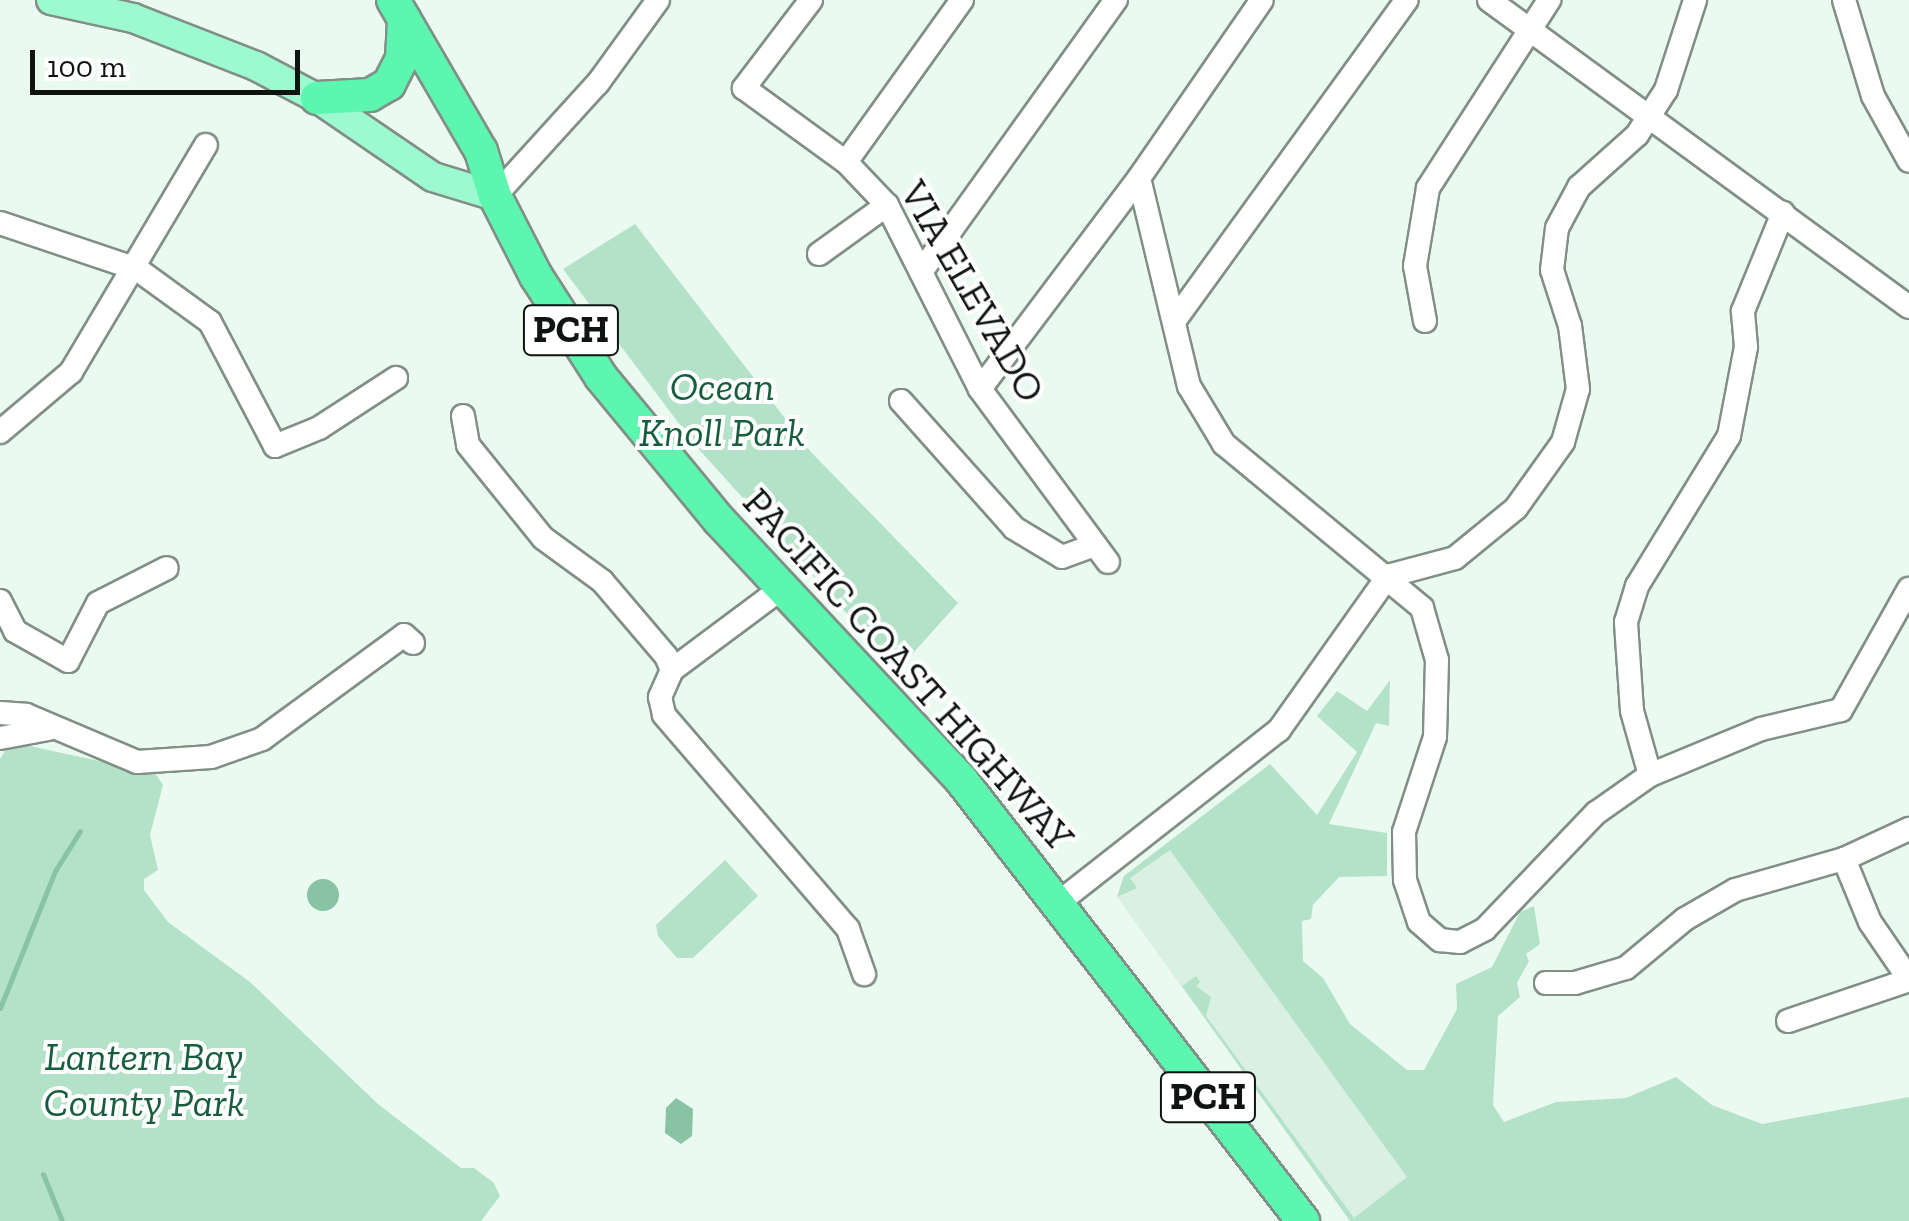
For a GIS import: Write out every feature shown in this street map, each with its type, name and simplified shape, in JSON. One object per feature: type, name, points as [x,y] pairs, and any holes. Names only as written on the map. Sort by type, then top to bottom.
[{"type":"highway","points":[[317,98],[370,94],[389,84],[402,58],[398,9]]},
{"type":"highway","name":"PACIFIC COAST HIGHWAY","points":[[398,9],[481,151],[495,196],[602,377],[660,454],[962,782],[1303,1221]]},
{"type":"main road","points":[[51,0],[189,39],[317,98],[433,177],[495,196]]},
{"type":"street","points":[[495,196],[598,83],[658,0]]},
{"type":"street","name":"VIA ELEVADO","points":[[811,0],[744,88],[846,162],[887,205],[980,389],[1102,554],[1062,557],[1014,528],[902,401]]},
{"type":"street","points":[[846,162],[962,0]]},
{"type":"street","points":[[921,272],[1116,0]]},
{"type":"street","points":[[980,389],[1139,178],[1262,0]]},
{"type":"street","points":[[1175,320],[1407,0]]},
{"type":"street","points":[[1489,0],[1909,307]]},
{"type":"street","points":[[1425,321],[1415,266],[1428,188],[1549,0]]},
{"type":"street","points":[[1058,903],[1279,730],[1388,576],[1455,558],[1516,508],[1563,442],[1578,389],[1570,326],[1552,270],[1557,228],[1579,187],[1649,117],[1666,90],[1695,0]]},
{"type":"street","points":[[1844,0],[1873,96],[1909,160]]},
{"type":"street","points":[[0,432],[71,372],[137,269],[206,144]]},
{"type":"street","points":[[1139,178],[1188,386],[1224,444],[1422,608],[1437,660],[1435,737],[1404,832],[1405,880],[1419,922],[1440,940],[1460,942],[1486,929],[1586,823],[1650,776],[1761,729],[1841,710],[1909,590]]},
{"type":"street","points":[[820,254],[887,205]]},
{"type":"street","points":[[1650,776],[1632,712],[1626,622],[1636,586],[1729,436],[1746,348],[1743,310],[1783,213]]},
{"type":"street","points":[[0,223],[137,269],[210,322],[274,446],[319,428],[396,378]]},
{"type":"street","points":[[463,416],[468,445],[543,538],[602,581],[672,670]]},
{"type":"street","points":[[0,601],[15,630],[68,661],[98,603],[167,568]]},
{"type":"street","points":[[782,588],[672,670],[660,697],[664,715],[848,929],[864,974]]},
{"type":"street","points":[[0,713],[26,715],[48,729],[137,762],[210,756],[262,739],[404,635],[413,643]]},
{"type":"street","points":[[0,738],[48,729]]},
{"type":"street","points":[[1546,982],[1575,983],[1626,968],[1685,919],[1735,890],[1844,859],[1909,829]]},
{"type":"street","points":[[1788,1021],[1909,979],[1870,922],[1844,859]]},
{"type":"shaded area","points":[[1167,845],[1408,1177],[1359,1214],[1363,1221],[1350,1221],[1117,897],[1124,876]]},
{"type":"shaded area","points":[[323,879],[334,884],[339,895],[334,906],[323,911],[312,906],[307,895],[312,884]]},
{"type":"shaded area","points":[[676,1098],[693,1109],[692,1136],[681,1144],[665,1133],[666,1108]]},
{"type":"green space","name":"Ocean Knoll Park","points":[[635,224],[811,452],[958,603],[898,670],[695,445],[563,269]]},
{"type":"green space","points":[[1390,680],[1389,726],[1376,723],[1329,824],[1387,833],[1387,876],[1339,877],[1313,905],[1311,919],[1302,921],[1303,961],[1323,978],[1350,1024],[1407,1070],[1424,1070],[1457,1009],[1456,984],[1492,967],[1520,912],[1534,906],[1540,944],[1526,954],[1529,961],[1517,983],[1520,997],[1498,1016],[1493,1105],[1504,1122],[1556,1102],[1626,1098],[1676,1077],[1712,1105],[1762,1124],[1909,1097],[1909,1221],[1350,1221],[1182,986],[1196,976],[1200,982],[1196,986],[1211,997],[1206,1016],[1354,1218],[1407,1177],[1170,850],[1130,878],[1137,888],[1117,897],[1124,876],[1270,764],[1317,815],[1357,752],[1317,716],[1337,691],[1367,711]]},
{"type":"green space","name":"Lantern Bay County Park","points":[[11,742],[155,773],[163,785],[150,835],[158,870],[144,879],[144,890],[168,922],[250,982],[378,1104],[461,1168],[474,1168],[494,1183],[500,1196],[481,1221],[0,1221],[0,759]]},
{"type":"green space","points":[[725,860],[758,896],[693,958],[677,958],[658,936],[656,925]]},
{"type":"waterway","points":[[0,1008],[55,871],[80,831]]},
{"type":"waterway","points":[[43,1174],[62,1221]]}]
